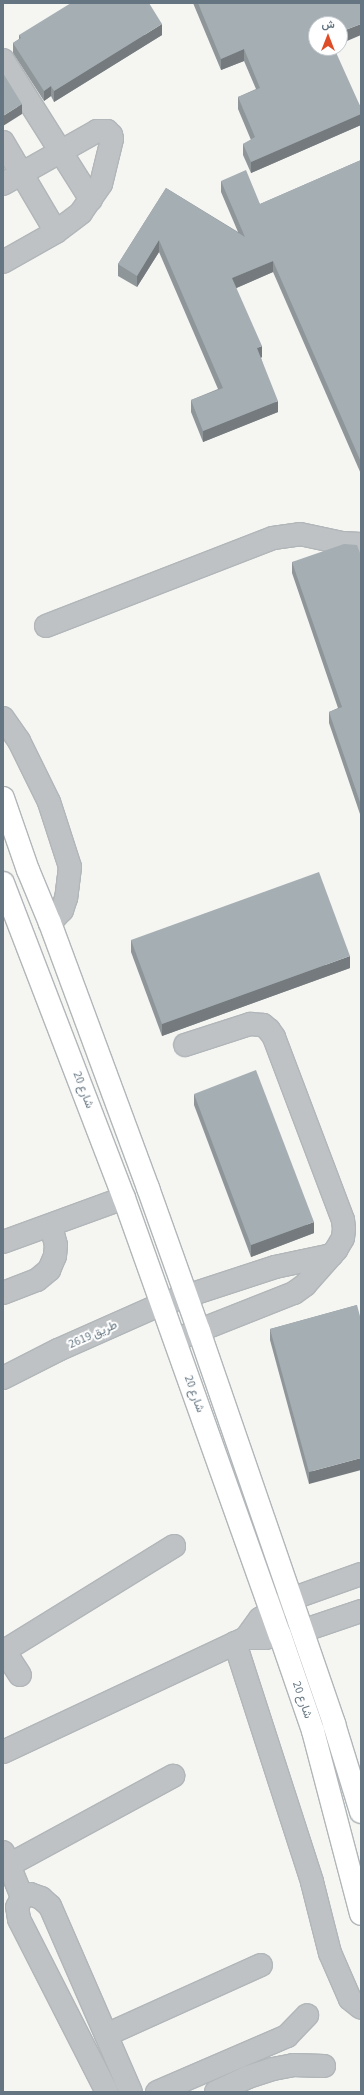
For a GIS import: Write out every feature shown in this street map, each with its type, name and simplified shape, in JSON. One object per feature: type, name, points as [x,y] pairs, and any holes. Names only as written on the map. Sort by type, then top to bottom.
[{"type":"main road","name":"شارع 20","points":[[3,798],[28,870],[50,923],[148,1188],[199,1331],[302,1631],[361,1812]]},
{"type":"main road","points":[[3,872],[28,870]]},
{"type":"main road","name":"شارع 20","points":[[5,893],[124,1198],[280,1635],[313,1731],[361,1914]]},
{"type":"main road","points":[[124,1198],[148,1188]]},
{"type":"street","points":[[3,60],[91,200]]},
{"type":"street","points":[[3,184],[98,131],[107,131],[111,135],[112,139],[101,184],[91,200],[70,223],[3,262]]},
{"type":"street","points":[[3,142],[56,232]]},
{"type":"street","points":[[46,626],[273,538],[300,534],[342,543],[361,544]]},
{"type":"street","points":[[3,718],[19,741],[49,802],[70,867],[66,898],[62,910],[50,923]]},
{"type":"street","points":[[174,1340],[294,1294],[305,1285],[336,1250],[343,1238],[343,1220],[274,1037],[262,1025],[250,1024],[185,1045]]},
{"type":"street","points":[[3,1242],[52,1226],[124,1198]]},
{"type":"street","points":[[3,1293],[37,1280],[49,1270],[55,1256],[56,1245],[52,1226]]},
{"type":"street","name":"طريق 2619","points":[[3,1378],[58,1350],[162,1304],[275,1267],[332,1254]]},
{"type":"street","points":[[20,1675],[4,1650],[174,1546]]},
{"type":"street","points":[[241,1641],[260,1619],[291,1599],[361,1574]]},
{"type":"street","points":[[3,1752],[241,1641],[302,1631],[361,1611]]},
{"type":"street","points":[[241,1641],[312,1882],[330,1953],[350,1999],[361,2008]]},
{"type":"street","points":[[22,1898],[5,1862],[173,1776]]},
{"type":"street","points":[[107,2092],[19,1919],[17,1907],[22,1898],[30,1894],[41,1898],[50,1906],[130,2092],[144,2092]]},
{"type":"street","points":[[106,2035],[261,1965]]},
{"type":"street","points":[[157,2092],[287,2036],[307,2014]]},
{"type":"street","points":[[216,2092],[248,2077],[273,2069],[293,2065],[324,2066]]},
{"type":"building","points":[[71,3],[149,3],[162,24],[54,91],[51,86],[44,91],[13,43],[21,38],[19,35]]},
{"type":"building","points":[[198,3],[361,3],[361,24],[348,29],[348,16],[308,16],[308,56],[338,56],[361,108],[361,114],[251,162],[243,144],[255,137],[238,97],[260,88],[244,49],[221,59]]},
{"type":"building","points":[[3,73],[22,104],[3,116]]},
{"type":"building","points":[[361,160],[361,462],[273,261],[232,278],[262,346],[257,348],[278,401],[203,431],[191,400],[223,388],[159,240],[137,276],[118,264],[166,188],[245,237],[221,181],[246,170],[260,204]]},
{"type":"building","points":[[344,544],[357,545],[361,556],[361,805],[329,712],[342,707],[292,562]]},
{"type":"building","points":[[319,872],[350,956],[162,1024],[131,940]]},
{"type":"building","points":[[256,1070],[314,1222],[251,1245],[194,1094]]},
{"type":"building","points":[[357,1305],[361,1320],[361,1458],[309,1472],[270,1329]]}]
